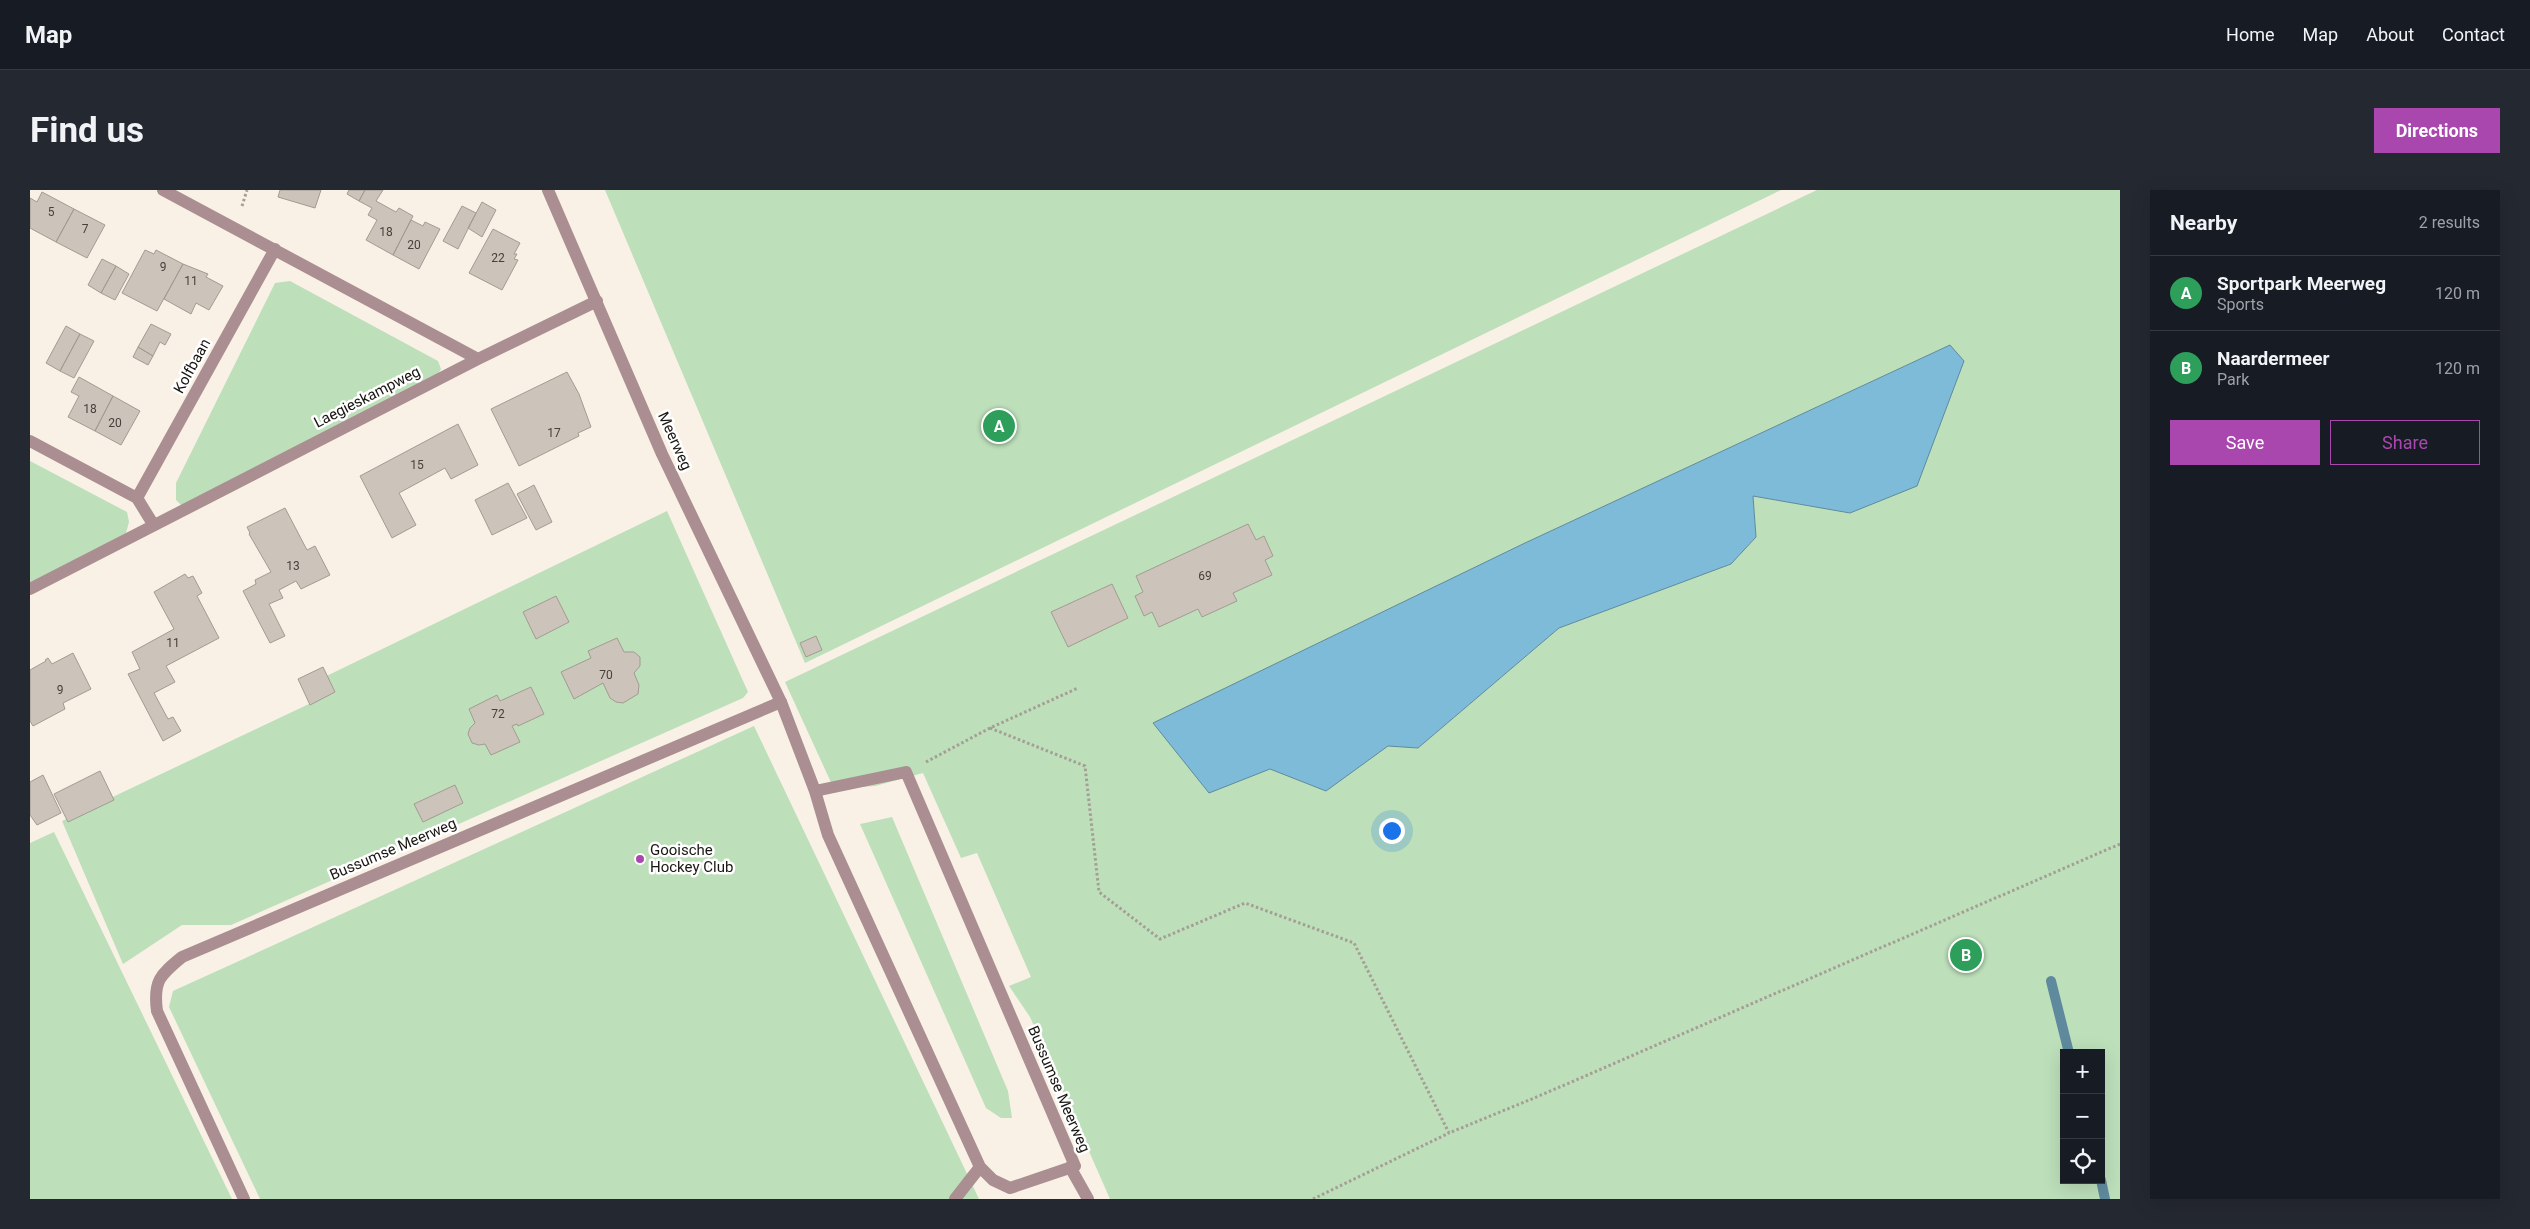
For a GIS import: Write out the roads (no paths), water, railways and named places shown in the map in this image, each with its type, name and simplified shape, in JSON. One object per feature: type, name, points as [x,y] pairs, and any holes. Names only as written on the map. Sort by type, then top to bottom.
[{"type":"street","points":[[163,190],[478,359]]},
{"type":"street","name":"Meerweg","points":[[548,190],[662,454],[781,702]]},
{"type":"street","name":"Kolfbaan","points":[[137,498],[275,249]]},
{"type":"street","name":"Laegieskampweg","points":[[30,588],[478,359],[597,301]]},
{"type":"street","points":[[30,441],[137,498],[153,524]]},
{"type":"street","name":"Bussumse Meerweg","points":[[244,1199],[157,1011],[154,991],[165,971],[182,957],[781,702],[815,791],[828,836],[980,1167],[993,1180],[1010,1188],[1075,1166],[906,772],[815,791]]},
{"type":"street","points":[[955,1199],[980,1167]]},
{"type":"street","points":[[1070,1168],[1088,1199]]},
{"type":"water","points":[[1950,345],[1964,361],[1917,486],[1850,513],[1753,496],[1756,537],[1731,564],[1559,628],[1418,748],[1388,746],[1326,791],[1270,769],[1209,793],[1153,723],[1525,543]]},
{"type":"waterway","points":[[2051,981],[2068,1049]]},
{"type":"waterway","points":[[2102,1184],[2105,1199]]},
{"type":"place","name":"Sportpark Meerweg","points":[[999,426]]},
{"type":"place","name":"Gooische Hockey Club","points":[[640,859]]},
{"type":"place","name":"Naardermeer","points":[[1966,955]]}]
